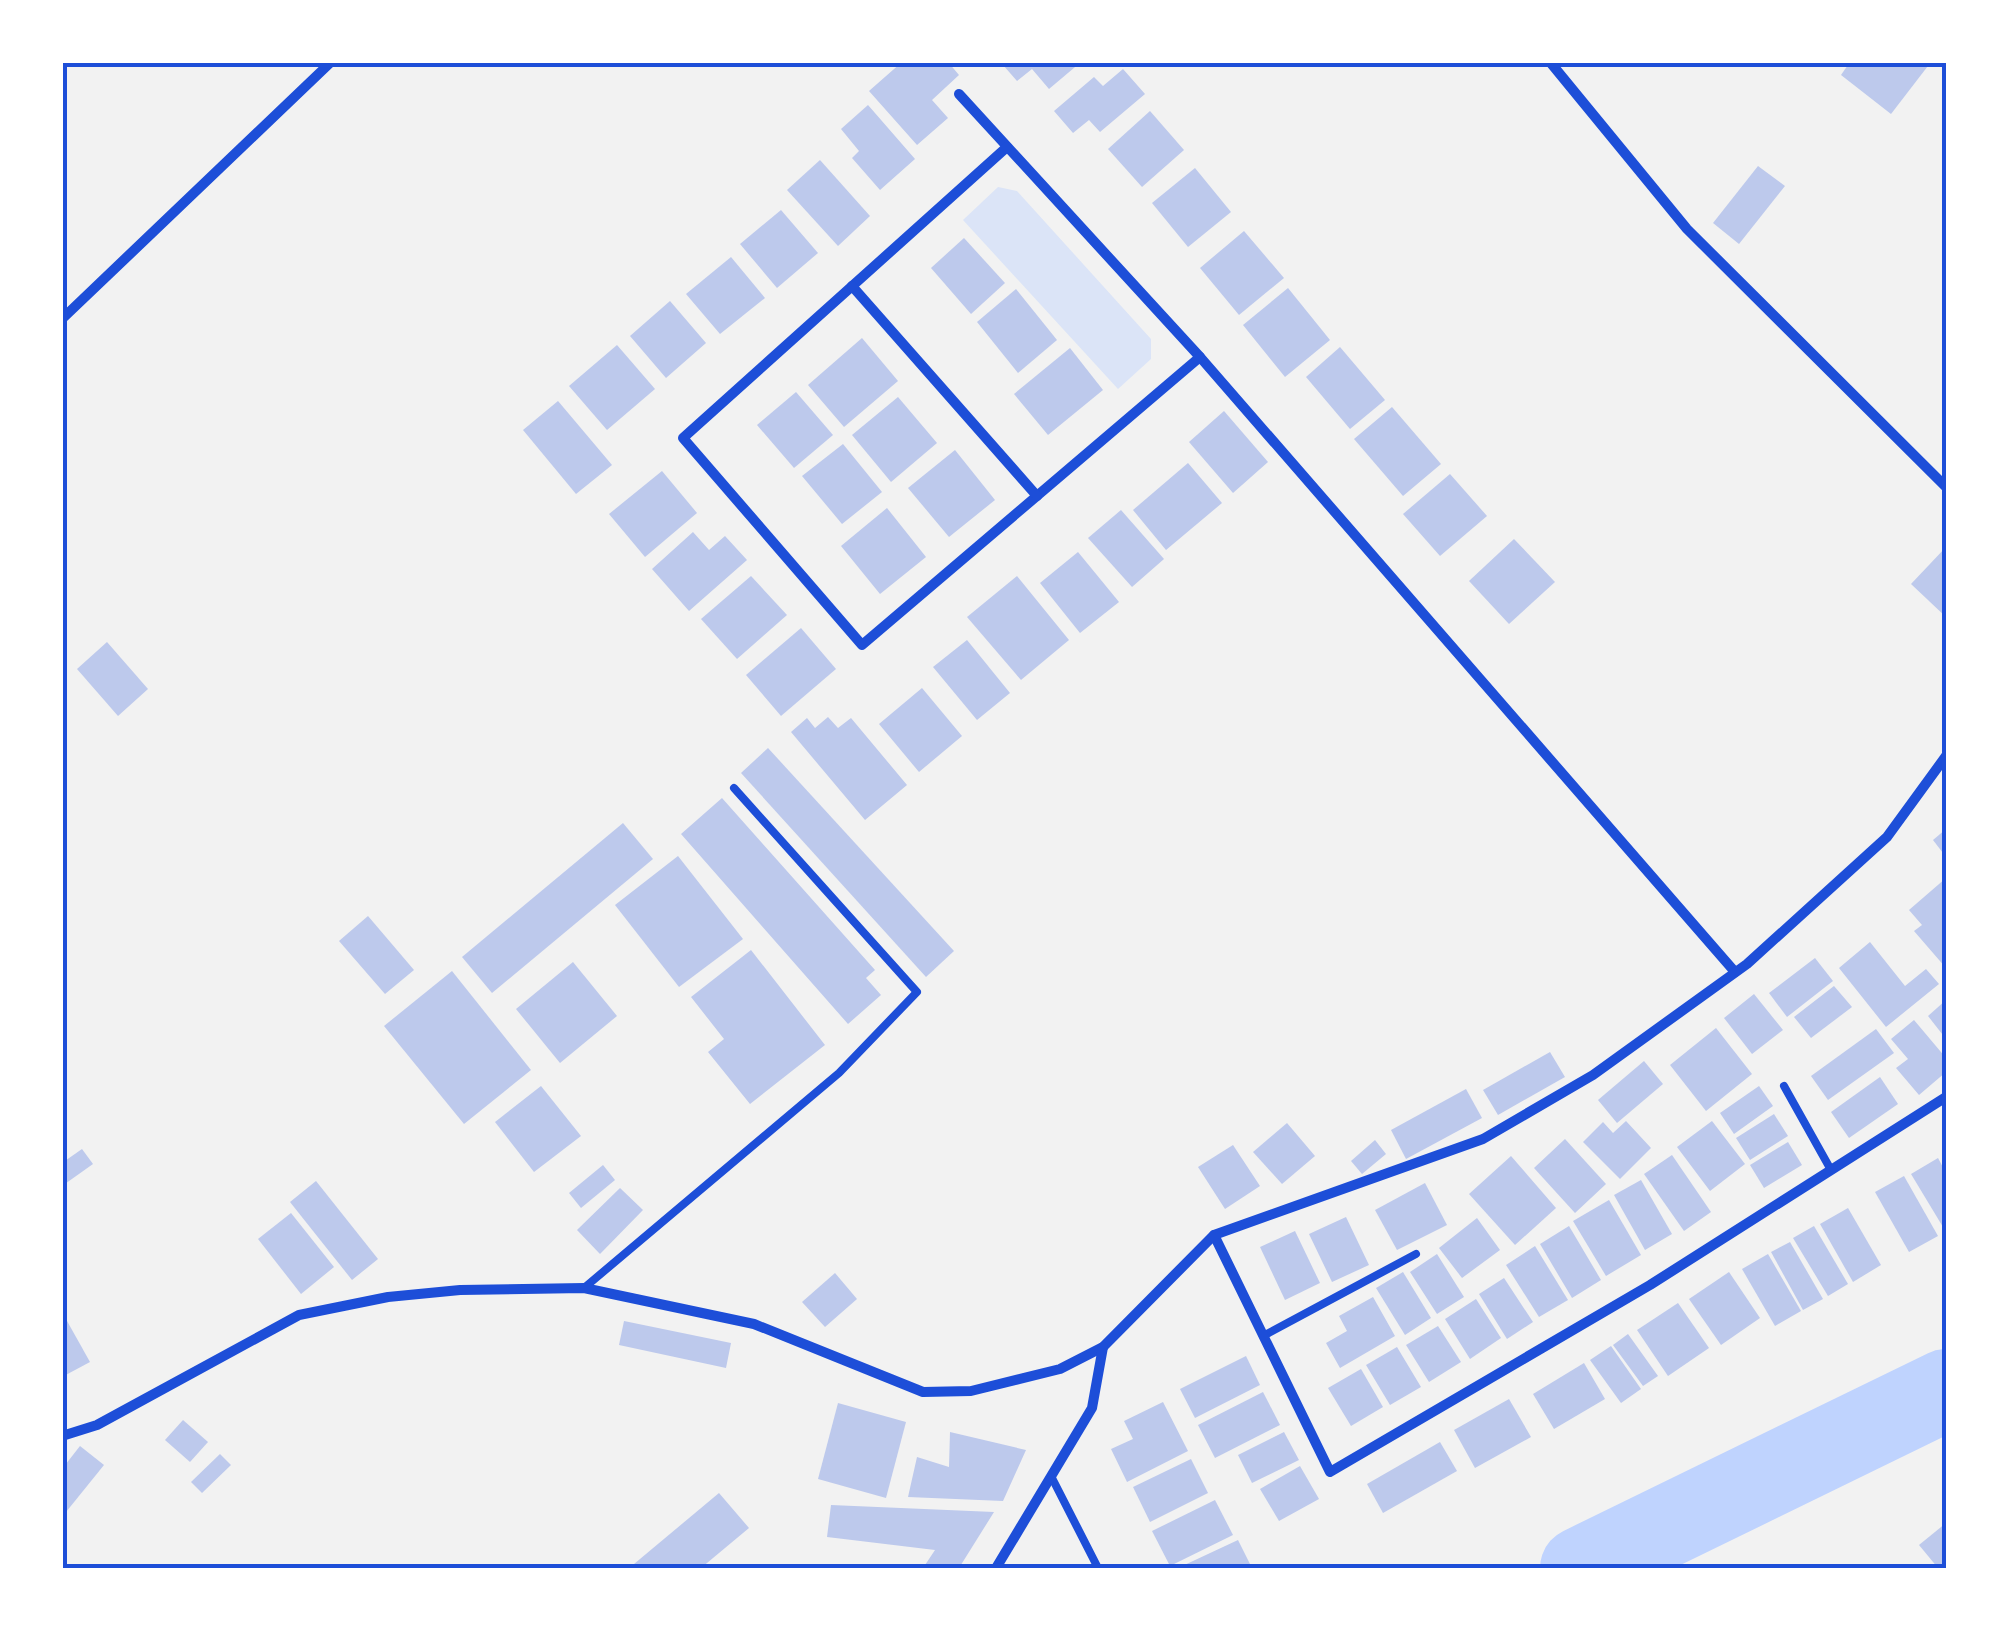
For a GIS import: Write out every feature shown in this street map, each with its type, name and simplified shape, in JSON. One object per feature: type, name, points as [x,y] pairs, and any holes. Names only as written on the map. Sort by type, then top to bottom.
[{"type":"street","points":[[62,318],[331,62]]},
{"type":"street","points":[[1550,62],[1687,228],[1946,487]]},
{"type":"street","points":[[959,94],[1200,357],[1735,972]]},
{"type":"street","points":[[1007,146],[683,438],[862,644],[1200,357]]},
{"type":"street","points":[[852,286],[1037,496]]},
{"type":"street","points":[[62,1436],[96,1425],[299,1315],[388,1296],[460,1290],[584,1288],[754,1324],[923,1392],[972,1390],[1060,1369],[1103,1347],[1214,1235],[1483,1139],[1593,1075],[1735,972],[1887,837],[1946,756]]},
{"type":"street","points":[[1214,1235],[1330,1472],[1650,1285],[1946,1097]]},
{"type":"street","points":[[996,1568],[1092,1408],[1103,1347]]},
{"type":"lane","points":[[584,1288],[839,1072],[917,992],[734,788]]},
{"type":"lane","points":[[1784,1086],[1831,1170]]},
{"type":"lane","points":[[1263,1336],[1416,1254]]},
{"type":"lane","points":[[1051,1476],[1098,1568]]},
{"type":"shaded area","points":[[998,187],[1017,191],[1151,339],[1151,359],[1118,389],[963,220]]},
{"type":"building","points":[[902,62],[948,62],[959,75],[932,100],[948,118],[917,145],[869,91]]},
{"type":"building","points":[[1081,62],[1049,89],[1032,69],[1017,81],[1003,65]]},
{"type":"building","points":[[1850,62],[1931,62],[1891,114],[1841,75]]},
{"type":"building","points":[[1123,69],[1145,94],[1100,132],[1089,120],[1073,133],[1054,111],[1094,77],[1103,86]]},
{"type":"building","points":[[868,105],[915,159],[880,190],[852,158],[859,151],[841,129]]},
{"type":"building","points":[[1150,111],[1184,150],[1142,187],[1108,149]]},
{"type":"building","points":[[820,160],[870,216],[838,246],[787,190]]},
{"type":"building","points":[[1758,166],[1785,186],[1739,244],[1713,223]]},
{"type":"building","points":[[1195,168],[1231,212],[1188,247],[1152,203]]},
{"type":"building","points":[[781,210],[818,253],[777,288],[740,244]]},
{"type":"building","points":[[1244,231],[1284,278],[1239,315],[1200,268]]},
{"type":"building","points":[[964,238],[1005,283],[971,314],[931,268]]},
{"type":"building","points":[[731,257],[765,298],[720,334],[686,294]]},
{"type":"building","points":[[1288,288],[1330,340],[1285,377],[1243,325]]},
{"type":"building","points":[[1016,289],[1057,340],[1018,373],[977,322]]},
{"type":"building","points":[[670,301],[706,343],[666,378],[630,336]]},
{"type":"building","points":[[862,338],[898,381],[844,427],[808,385]]},
{"type":"building","points":[[617,345],[655,389],[607,430],[569,386]]},
{"type":"building","points":[[1340,347],[1385,400],[1350,429],[1306,377]]},
{"type":"building","points":[[1070,348],[1103,390],[1048,435],[1014,394]]},
{"type":"building","points":[[796,392],[833,435],[794,468],[757,425]]},
{"type":"building","points":[[898,397],[937,443],[891,482],[852,435]]},
{"type":"building","points":[[558,401],[612,465],[576,494],[523,430]]},
{"type":"building","points":[[1392,407],[1441,464],[1403,496],[1354,439]]},
{"type":"building","points":[[1224,411],[1268,462],[1233,493],[1189,442]]},
{"type":"building","points":[[843,444],[882,492],[842,524],[802,476]]},
{"type":"building","points":[[955,450],[995,500],[949,537],[908,488]]},
{"type":"building","points":[[1188,463],[1222,503],[1166,550],[1133,510]]},
{"type":"building","points":[[662,471],[697,513],[645,557],[609,514]]},
{"type":"building","points":[[1450,474],[1487,516],[1440,556],[1403,514]]},
{"type":"building","points":[[887,508],[926,557],[880,594],[841,546]]},
{"type":"building","points":[[1121,510],[1164,559],[1132,587],[1088,538]]},
{"type":"building","points":[[693,532],[709,550],[725,536],[747,560],[689,611],[652,569]]},
{"type":"building","points":[[1514,539],[1555,582],[1509,624],[1469,581]]},
{"type":"building","points":[[1946,547],[1946,617],[1911,584]]},
{"type":"building","points":[[1078,552],[1119,602],[1080,633],[1040,583]]},
{"type":"building","points":[[751,576],[787,615],[737,659],[701,619]]},
{"type":"building","points":[[1017,576],[1069,640],[1021,680],[967,617]]},
{"type":"building","points":[[801,628],[836,669],[781,716],[746,675]]},
{"type":"building","points":[[967,640],[1010,693],[977,720],[933,667]]},
{"type":"building","points":[[107,642],[148,689],[118,716],[77,669]]},
{"type":"building","points":[[922,688],[962,736],[919,772],[879,724]]},
{"type":"building","points":[[828,717],[838,728],[851,718],[907,785],[865,820],[791,732],[807,718],[815,728]]},
{"type":"building","points":[[768,748],[954,951],[926,977],[741,773]]},
{"type":"building","points":[[722,798],[875,970],[866,978],[881,995],[848,1024],[681,834]]},
{"type":"building","points":[[623,823],[653,859],[492,993],[462,957]]},
{"type":"building","points":[[1946,829],[1946,857],[1933,840]]},
{"type":"building","points":[[678,856],[743,939],[679,987],[615,905]]},
{"type":"building","points":[[1946,878],[1946,968],[1914,931],[1922,925],[1909,910]]},
{"type":"building","points":[[368,916],[414,970],[385,994],[339,941]]},
{"type":"building","points":[[1870,942],[1905,986],[1926,969],[1939,984],[1886,1027],[1839,968]]},
{"type":"building","points":[[751,950],[825,1045],[750,1104],[708,1052],[724,1039],[691,997]]},
{"type":"building","points":[[1815,958],[1833,981],[1787,1017],[1769,993]]},
{"type":"building","points":[[573,962],[617,1016],[560,1063],[516,1009]]},
{"type":"building","points":[[452,971],[531,1070],[464,1124],[384,1026]]},
{"type":"building","points":[[1834,986],[1852,1007],[1811,1038],[1794,1017]]},
{"type":"building","points":[[1754,994],[1783,1030],[1752,1054],[1724,1018]]},
{"type":"building","points":[[1946,1000],[1946,1039],[1928,1016]]},
{"type":"building","points":[[1914,1020],[1946,1058],[1946,1072],[1919,1095],[1896,1068],[1908,1059],[1891,1039]]},
{"type":"building","points":[[1716,1028],[1752,1074],[1706,1111],[1670,1065]]},
{"type":"building","points":[[1876,1029],[1894,1053],[1828,1100],[1811,1076]]},
{"type":"building","points":[[1550,1052],[1565,1077],[1498,1115],[1483,1090]]},
{"type":"building","points":[[1644,1061],[1663,1084],[1617,1123],[1598,1100]]},
{"type":"building","points":[[1880,1077],[1898,1104],[1849,1138],[1831,1112]]},
{"type":"building","points":[[541,1086],[581,1136],[534,1172],[495,1122]]},
{"type":"building","points":[[1759,1086],[1773,1106],[1734,1134],[1720,1113]]},
{"type":"building","points":[[1466,1089],[1482,1118],[1406,1159],[1391,1130]]},
{"type":"building","points":[[1774,1114],[1788,1136],[1750,1160],[1736,1138]]},
{"type":"building","points":[[1626,1121],[1651,1148],[1620,1179],[1583,1142],[1603,1122],[1613,1133]]},
{"type":"building","points":[[1712,1121],[1745,1164],[1710,1191],[1677,1147]]},
{"type":"building","points":[[1287,1123],[1315,1156],[1282,1184],[1253,1152]]},
{"type":"building","points":[[1565,1139],[1606,1184],[1575,1213],[1534,1168]]},
{"type":"building","points":[[1375,1140],[1386,1154],[1362,1174],[1351,1161]]},
{"type":"building","points":[[1788,1142],[1802,1165],[1764,1188],[1750,1165]]},
{"type":"building","points":[[1233,1145],[1260,1186],[1225,1209],[1198,1167]]},
{"type":"building","points":[[82,1149],[93,1164],[62,1186],[62,1163]]},
{"type":"building","points":[[1672,1155],[1711,1212],[1684,1231],[1644,1174]]},
{"type":"building","points":[[1511,1156],[1556,1208],[1515,1245],[1469,1194]]},
{"type":"building","points":[[1938,1158],[1946,1173],[1946,1232],[1911,1174]]},
{"type":"building","points":[[603,1165],[615,1180],[581,1208],[569,1193]]},
{"type":"building","points":[[1904,1176],[1938,1236],[1909,1252],[1875,1192]]},
{"type":"building","points":[[1641,1180],[1672,1234],[1645,1250],[1614,1195]]},
{"type":"building","points":[[316,1181],[378,1259],[352,1280],[290,1202]]},
{"type":"building","points":[[1425,1183],[1447,1225],[1397,1250],[1375,1210]]},
{"type":"building","points":[[620,1188],[643,1210],[600,1254],[577,1230]]},
{"type":"building","points":[[1609,1200],[1641,1255],[1606,1276],[1573,1221]]},
{"type":"building","points":[[1848,1208],[1881,1265],[1853,1282],[1820,1224]]},
{"type":"building","points":[[291,1213],[334,1267],[301,1294],[258,1239]]},
{"type":"building","points":[[1346,1217],[1369,1265],[1332,1282],[1309,1234]]},
{"type":"building","points":[[1477,1218],[1500,1250],[1462,1278],[1439,1248]]},
{"type":"building","points":[[1569,1226],[1601,1280],[1572,1298],[1540,1244]]},
{"type":"building","points":[[1814,1226],[1848,1284],[1828,1296],[1793,1238]]},
{"type":"building","points":[[1295,1231],[1320,1283],[1285,1300],[1260,1247]]},
{"type":"building","points":[[1790,1242],[1823,1299],[1803,1310],[1771,1252]]},
{"type":"building","points":[[1535,1246],[1568,1300],[1539,1317],[1506,1265]]},
{"type":"building","points":[[1437,1254],[1464,1297],[1437,1314],[1410,1272]]},
{"type":"building","points":[[1768,1254],[1801,1311],[1775,1326],[1742,1269]]},
{"type":"building","points":[[1403,1272],[1431,1318],[1405,1335],[1376,1288]]},
{"type":"building","points":[[1729,1272],[1760,1318],[1721,1345],[1689,1299]]},
{"type":"building","points":[[835,1273],[857,1299],[825,1327],[802,1302]]},
{"type":"building","points":[[1504,1278],[1533,1322],[1507,1339],[1479,1294]]},
{"type":"building","points":[[1373,1297],[1395,1336],[1340,1368],[1326,1343],[1347,1331],[1339,1316]]},
{"type":"building","points":[[1476,1299],[1501,1338],[1470,1359],[1445,1319]]},
{"type":"building","points":[[1678,1303],[1709,1348],[1668,1376],[1637,1330]]},
{"type":"building","points":[[62,1312],[90,1362],[62,1377]]},
{"type":"building","points":[[624,1321],[731,1343],[726,1368],[619,1345]]},
{"type":"building","points":[[1438,1326],[1461,1362],[1429,1382],[1406,1345]]},
{"type":"building","points":[[1628,1334],[1658,1376],[1643,1386],[1613,1345]]},
{"type":"building","points":[[1611,1346],[1641,1389],[1621,1403],[1590,1360]]},
{"type":"building","points":[[1397,1347],[1421,1387],[1390,1405],[1366,1365]]},
{"type":"building","points":[[1246,1356],[1260,1385],[1195,1418],[1180,1389]]},
{"type":"building","points":[[1584,1363],[1605,1399],[1554,1429],[1533,1394]]},
{"type":"building","points":[[1361,1369],[1383,1407],[1351,1426],[1328,1388]]},
{"type":"building","points":[[1263,1392],[1280,1425],[1215,1458],[1198,1425]]},
{"type":"building","points":[[1509,1399],[1531,1437],[1475,1468],[1454,1430]]},
{"type":"building","points":[[1163,1402],[1188,1451],[1127,1482],[1111,1449],[1133,1439],[1124,1421]]},
{"type":"building","points":[[838,1403],[906,1422],[886,1498],[818,1479]]},
{"type":"building","points":[[183,1420],[208,1442],[190,1462],[165,1440]]},
{"type":"building","points":[[950,1432],[1026,1450],[1003,1501],[908,1497],[917,1457],[949,1467]]},
{"type":"building","points":[[1284,1432],[1299,1460],[1252,1483],[1238,1455]]},
{"type":"building","points":[[1440,1442],[1457,1471],[1383,1513],[1367,1484]]},
{"type":"building","points":[[80,1446],[104,1465],[62,1517],[62,1469]]},
{"type":"building","points":[[220,1454],[231,1465],[202,1493],[191,1482]]},
{"type":"building","points":[[1191,1459],[1208,1493],[1150,1522],[1133,1487]]},
{"type":"building","points":[[1300,1466],[1319,1499],[1279,1521],[1260,1489]]},
{"type":"building","points":[[719,1493],[749,1528],[701,1568],[638,1568],[634,1564]]},
{"type":"building","points":[[1215,1500],[1233,1535],[1170,1566],[1152,1531]]},
{"type":"building","points":[[831,1505],[994,1512],[959,1568],[923,1568],[935,1550],[827,1537]]},
{"type":"building","points":[[1946,1523],[1946,1568],[1938,1568],[1919,1545]]},
{"type":"building","points":[[1238,1540],[1252,1568],[1178,1568]]},
{"type":"waterway","points":[[1581,1568],[1946,1390]]}]
